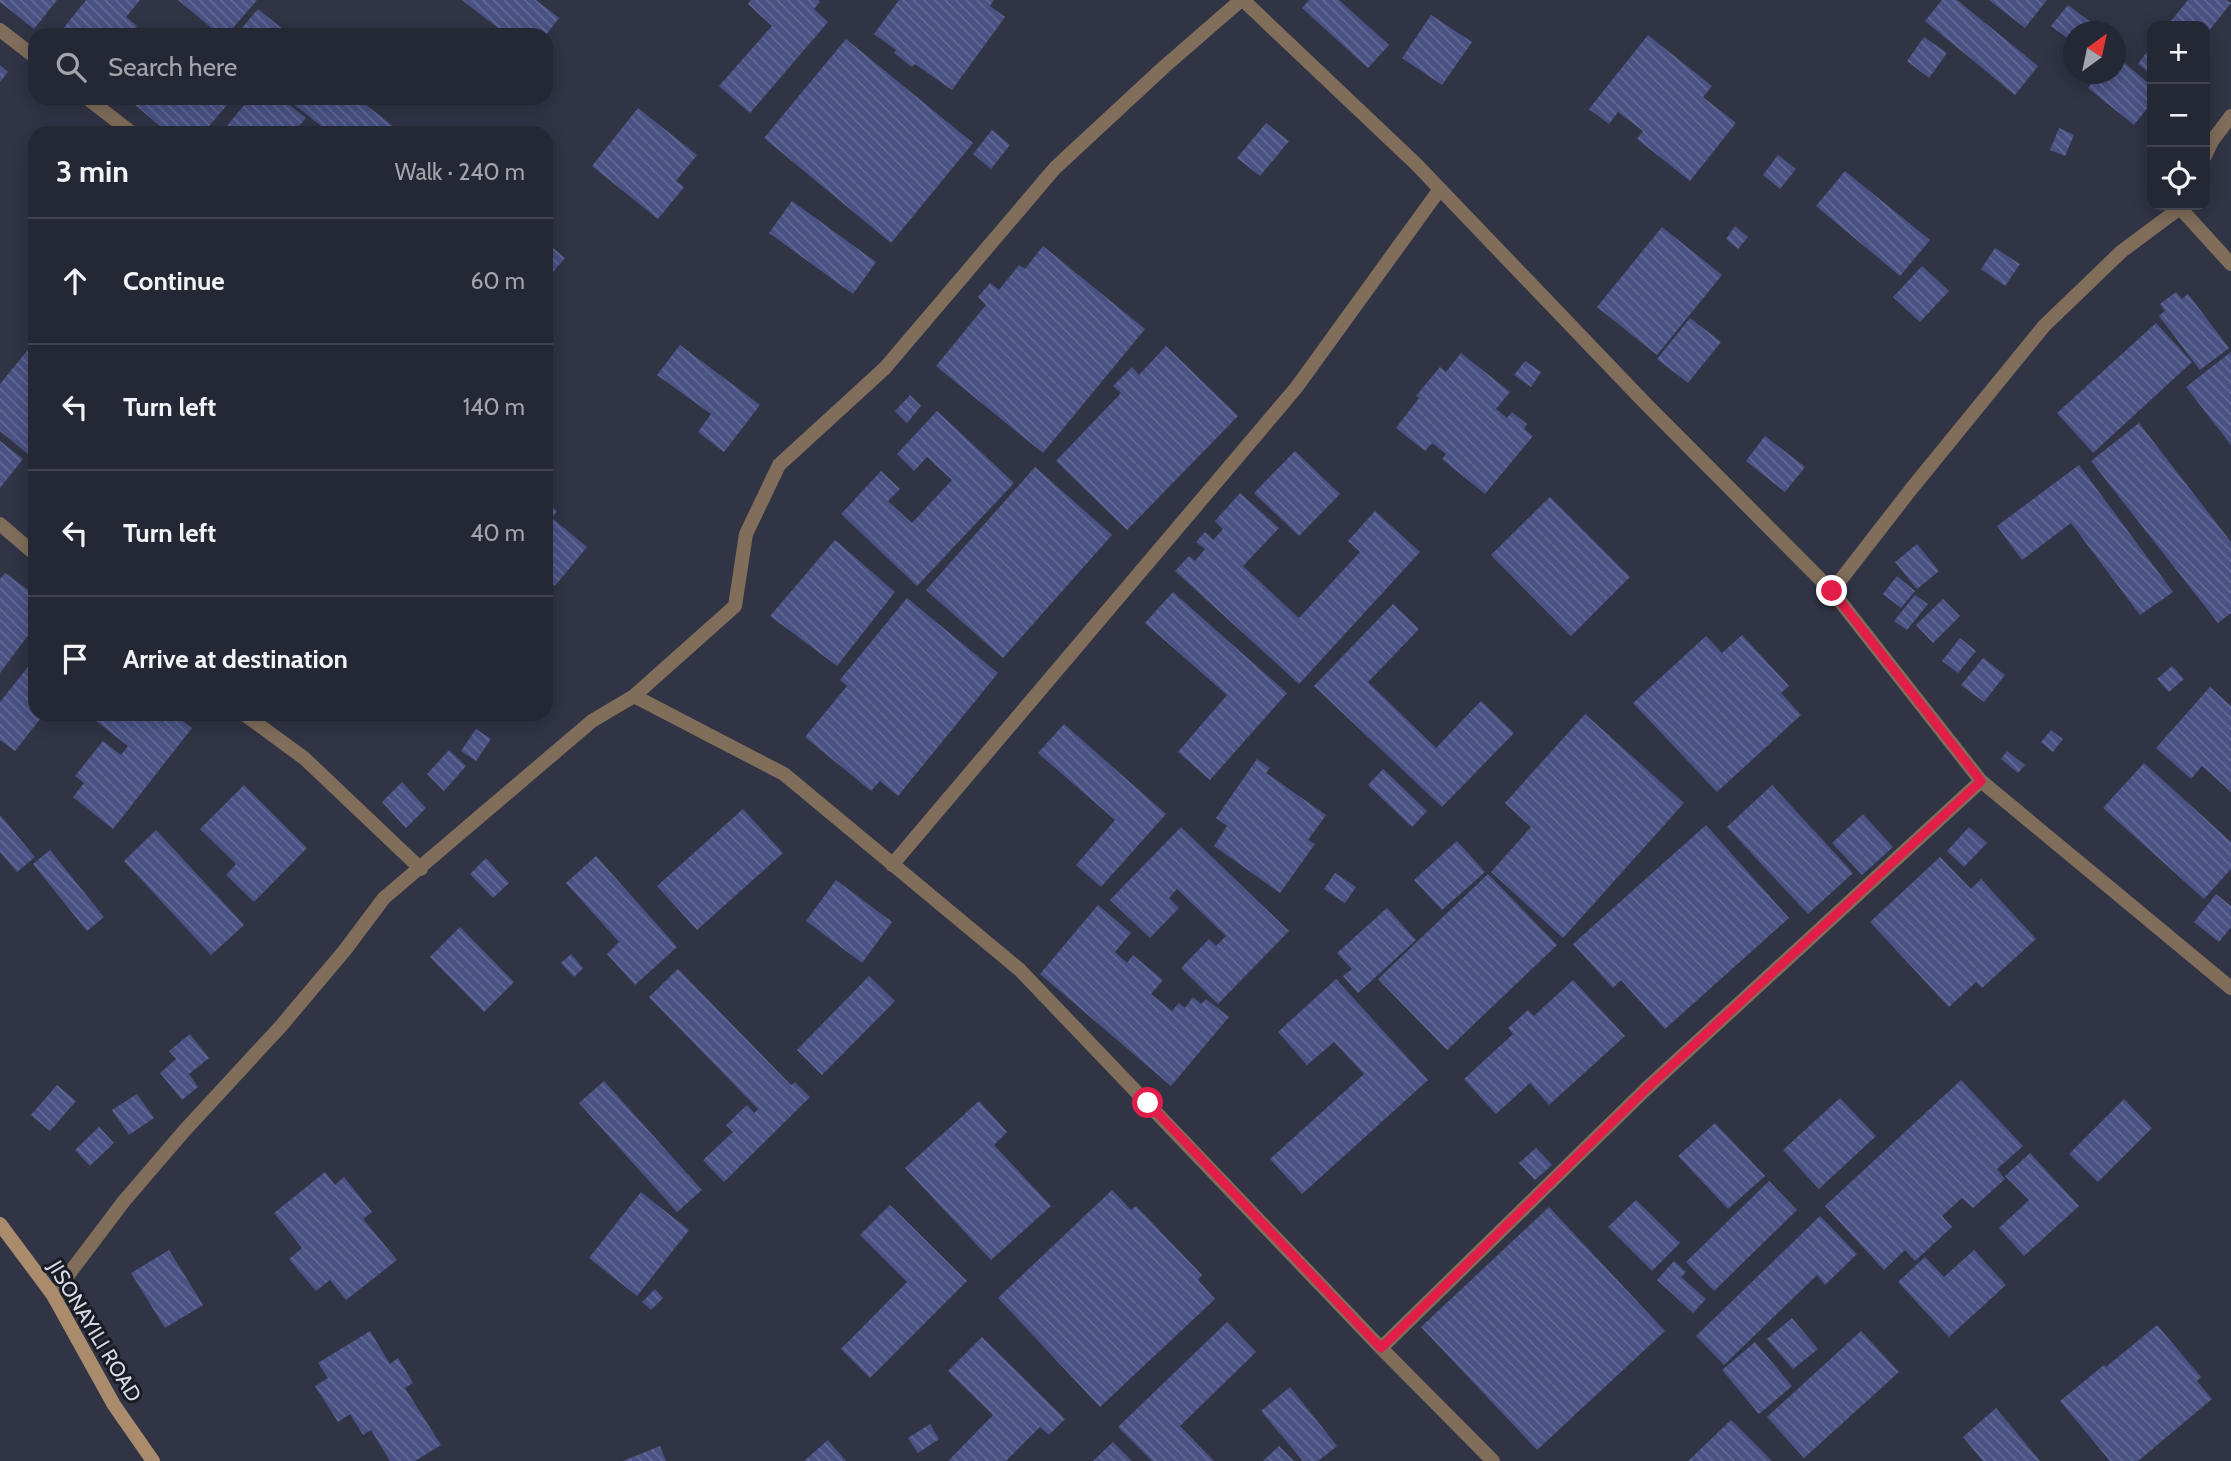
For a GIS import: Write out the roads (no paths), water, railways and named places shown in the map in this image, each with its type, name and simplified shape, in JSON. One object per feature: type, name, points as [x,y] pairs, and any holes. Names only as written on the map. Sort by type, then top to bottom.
[{"type":"street","points":[[53,1295],[124,1201],[281,1026],[345,950],[384,898],[592,721],[634,696],[734,606],[746,534],[779,465],[885,368],[1055,168],[1164,67],[1242,0],[1440,189],[1645,403],[1832,591],[1981,781],[2231,988]]},
{"type":"street","points":[[0,30],[28,52]]},
{"type":"street","points":[[96,105],[123,126]]},
{"type":"street","points":[[2209,147],[2231,116]]},
{"type":"street","points":[[892,865],[1296,388],[1440,189]]},
{"type":"street","points":[[1832,591],[2044,326],[2122,251],[2175,210]]},
{"type":"street","points":[[2184,210],[2231,264]]},
{"type":"street","points":[[0,524],[28,548]]},
{"type":"street","points":[[634,696],[784,774],[1020,970],[1381,1348],[1493,1461]]},
{"type":"street","points":[[254,721],[304,758],[421,869]]},
{"type":"street","points":[[1381,1348],[1646,1089],[1981,781]]},
{"type":"street","name":"JISONAYILI ROAD","points":[[0,1224],[53,1295],[114,1405],[153,1461]]}]
